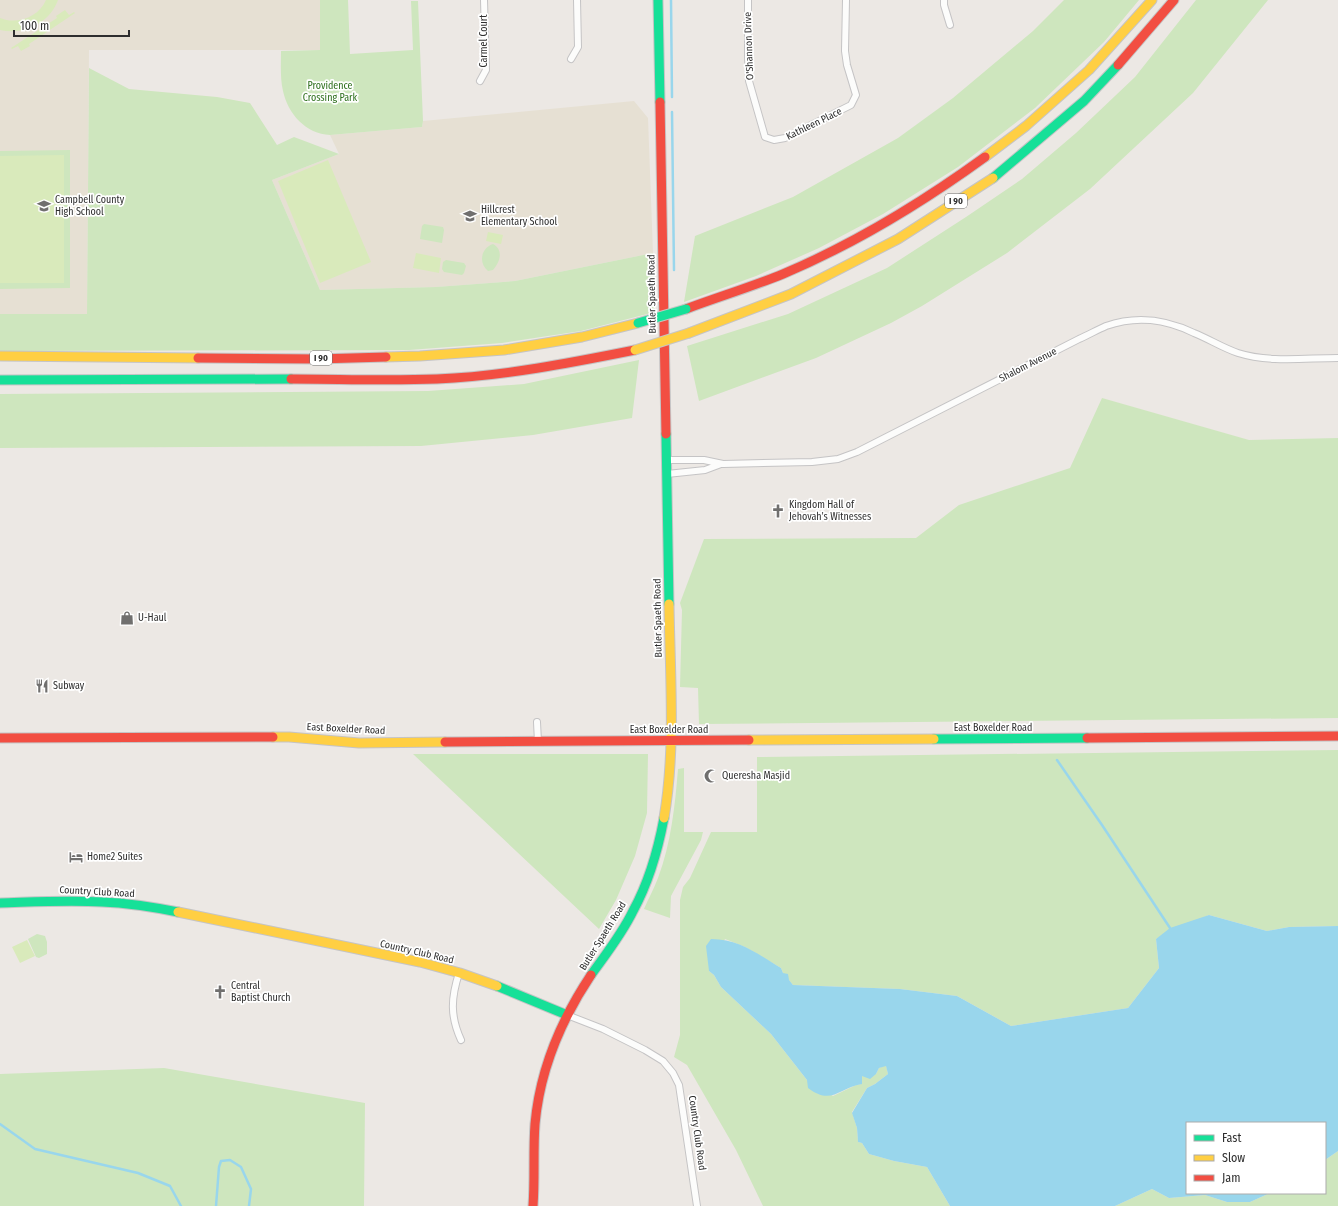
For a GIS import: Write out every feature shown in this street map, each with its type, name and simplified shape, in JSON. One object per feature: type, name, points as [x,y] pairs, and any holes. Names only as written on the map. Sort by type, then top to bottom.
[{"type":"main road","name":"Butler Spaeth Road","points":[[533,1206],[535,1124],[546,1064],[558,1032],[567,1015],[633,912],[648,879],[656,855],[664,818],[670,761],[667,474],[658,0]]},
{"type":"main road","name":"I 90","points":[[0,356],[318,358],[420,356],[504,350],[582,337],[686,309],[783,274],[849,242],[944,186],[1026,126],[1089,70],[1152,0]]},
{"type":"main road","name":"I 90","points":[[0,380],[437,379],[514,372],[582,361],[635,350],[689,333],[791,294],[885,246],[997,175],[1084,101],[1137,44],[1174,0]]},
{"type":"main road","name":"I 90","points":[[0,384],[91,380]]},
{"type":"main road","name":"East Boxelder Road","points":[[0,738],[250,736],[289,737],[359,743],[670,742],[1338,736]]},
{"type":"main road","name":"Country Club Road","points":[[0,903],[78,901],[117,903],[153,907],[201,916],[419,962],[459,973],[503,988],[567,1015]]},
{"type":"street","name":"Carmel Court","points":[[480,81],[486,70],[484,0]]},
{"type":"street","points":[[571,59],[578,47],[576,0]]},
{"type":"street","name":"O'Shannon Drive","points":[[748,0],[749,82],[765,137]]},
{"type":"street","name":"Kathleen Place","points":[[765,137],[774,140],[785,138],[851,106],[856,95],[847,65],[845,51],[846,0]]},
{"type":"street","points":[[944,0],[950,25]]},
{"type":"street","name":"Shalom Avenue","points":[[666,460],[704,460],[723,464],[812,462],[838,459],[857,452],[1106,326],[1139,319],[1162,321],[1192,332],[1237,353],[1255,357],[1273,359],[1338,358]]},
{"type":"street","name":"Shalom Avenue","points":[[667,474],[705,470],[723,464]]},
{"type":"street","points":[[537,722],[538,742]]},
{"type":"street","points":[[459,973],[452,999],[452,1014],[456,1030],[461,1040]]},
{"type":"street","name":"Country Club Road","points":[[567,1015],[645,1050],[663,1061],[673,1073],[679,1085],[697,1206]]},
{"type":"shaded area","name":"Campbell County High School","points":[[0,0],[320,0],[320,50],[89,50],[87,314],[0,314]]},
{"type":"shaded area","name":"Hillcrest Elementary School","points":[[634,101],[648,118],[653,253],[515,281],[436,287],[320,290],[272,180],[339,154],[330,135],[422,127],[423,121]]},
{"type":"green space","points":[[46,0],[58,0],[49,16],[35,26],[18,31],[0,30],[0,18],[13,21],[27,18],[38,11]]},
{"type":"green space","name":"Providence Crossing Park","points":[[320,0],[348,0],[350,54],[413,50],[411,1],[418,1],[422,127],[330,135],[313,131],[306,127],[294,115],[285,99],[283,91],[281,76],[281,51],[320,50]]},
{"type":"green space","points":[[1064,0],[1139,0],[1104,42],[1035,108],[958,167],[883,214],[819,248],[756,276],[684,302],[695,236],[793,197],[898,138],[953,98],[1033,31]]},
{"type":"green space","points":[[1196,0],[1268,0],[1193,93],[1090,189],[1007,253],[922,306],[891,323],[816,358],[699,401],[687,346],[788,314],[887,268],[1022,179],[1076,133],[1135,77]]},
{"type":"green space","points":[[65,10],[69,15],[74,12],[75,13],[21,51],[18,46],[12,49],[11,48],[57,18],[56,16]]},
{"type":"green space","points":[[89,68],[129,89],[217,97],[250,103],[277,145],[294,137],[339,154],[272,180],[320,290],[436,287],[515,281],[653,253],[655,312],[581,331],[502,343],[409,350],[0,351],[0,314],[87,314]]},
{"type":"green space","points":[[70,150],[70,288],[0,289],[0,151]]},
{"type":"green space","points":[[64,155],[64,283],[0,283],[0,156]]},
{"type":"green space","points":[[328,160],[371,262],[320,283],[278,181]]},
{"type":"green space","points":[[424,224],[443,227],[442,243],[420,239],[422,226]]},
{"type":"green space","points":[[488,232],[503,235],[501,244],[486,241]]},
{"type":"green space","points":[[493,244],[499,249],[500,256],[498,263],[493,270],[488,271],[483,264],[482,256],[486,249]]},
{"type":"green space","points":[[416,253],[441,258],[439,273],[413,268]]},
{"type":"green space","points":[[446,260],[464,263],[466,266],[464,273],[462,275],[444,272],[442,269],[443,262]]},
{"type":"green space","points":[[639,360],[632,418],[533,435],[421,446],[0,448],[0,394],[428,391],[524,384]]},
{"type":"green space","points":[[1102,398],[1249,440],[1338,438],[1338,718],[699,724],[698,688],[680,687],[682,610],[680,603],[704,539],[916,538],[959,505],[1070,468]]},
{"type":"green space","points":[[1338,750],[1338,926],[1289,927],[1267,931],[1209,915],[1156,939],[1159,968],[1128,1008],[1011,1026],[957,996],[900,989],[793,985],[783,973],[781,968],[745,947],[725,939],[709,971],[714,975],[721,987],[771,1034],[807,1080],[833,1096],[861,1084],[862,1076],[876,1074],[879,1068],[886,1065],[888,1074],[867,1088],[852,1112],[857,1128],[858,1142],[862,1143],[869,1154],[894,1161],[927,1167],[950,1206],[763,1206],[736,1150],[687,1065],[674,1057],[680,1035],[680,900],[683,887],[690,878],[711,832],[757,832],[757,757]]},
{"type":"green space","points":[[413,754],[648,754],[647,813],[635,856],[616,900],[599,929]]},
{"type":"green space","points":[[684,768],[684,832],[703,832],[701,840],[671,896],[670,918],[644,909],[656,882],[666,851],[672,824],[678,769]]},
{"type":"green space","points":[[37,934],[45,936],[47,942],[47,954],[39,958],[36,957],[28,939]]},
{"type":"green space","points":[[27,940],[35,956],[20,963],[12,947]]},
{"type":"green space","points":[[164,1068],[365,1103],[364,1206],[0,1206],[0,1074]]},
{"type":"green space","points":[[1338,1151],[1338,1206],[1115,1206],[1152,1189],[1169,1198],[1205,1195],[1227,1202],[1250,1202],[1268,1194],[1326,1194],[1326,1159]]},
{"type":"water","points":[[1209,915],[1267,931],[1289,927],[1338,926],[1338,1151],[1326,1159],[1326,1122],[1186,1122],[1186,1194],[1268,1194],[1250,1202],[1227,1202],[1205,1195],[1169,1198],[1152,1189],[1115,1206],[950,1206],[927,1167],[894,1161],[869,1154],[862,1143],[858,1142],[857,1128],[852,1113],[867,1088],[888,1074],[886,1066],[879,1068],[876,1074],[870,1079],[862,1076],[862,1084],[829,1096],[823,1096],[808,1088],[807,1080],[771,1034],[721,987],[714,975],[709,971],[706,946],[711,939],[740,944],[781,968],[783,973],[788,974],[789,980],[793,985],[900,989],[957,996],[1011,1026],[1128,1008],[1159,968],[1156,939],[1170,928]]},
{"type":"waterway","points":[[671,0],[672,97]]},
{"type":"waterway","points":[[672,112],[674,270]]},
{"type":"waterway","points":[[1057,760],[1170,928]]},
{"type":"waterway","points":[[0,1124],[35,1149],[138,1173],[170,1186],[181,1206]]},
{"type":"waterway","points":[[216,1206],[219,1167],[221,1161],[230,1160],[241,1167],[251,1189],[249,1206]]},
{"type":"traffic: fast","points":[[658,0],[660,102]]},
{"type":"traffic: fast","points":[[993,178],[1084,101],[1118,65]]},
{"type":"traffic: fast","points":[[638,323],[686,309]]},
{"type":"traffic: fast","points":[[0,380],[291,379]]},
{"type":"traffic: fast","points":[[666,434],[669,604]]},
{"type":"traffic: fast","points":[[934,739],[1087,738]]},
{"type":"traffic: fast","points":[[591,975],[619,936],[639,900],[652,866],[664,818]]},
{"type":"traffic: fast","points":[[0,903],[64,901],[102,902],[121,903],[178,912]]},
{"type":"traffic: fast","points":[[497,986],[567,1015]]},
{"type":"traffic: slow","points":[[985,157],[1026,126],[1089,70],[1152,0]]},
{"type":"traffic: slow","points":[[689,333],[791,294],[898,239],[993,178]]},
{"type":"traffic: slow","points":[[386,357],[504,350],[582,337],[638,323]]},
{"type":"traffic: slow","points":[[635,350],[689,333]]},
{"type":"traffic: slow","points":[[0,356],[198,358]]},
{"type":"traffic: slow","points":[[664,818],[668,792],[671,738],[669,604]]},
{"type":"traffic: slow","points":[[273,737],[359,743],[445,742]]},
{"type":"traffic: slow","points":[[749,740],[934,739]]},
{"type":"traffic: slow","points":[[178,912],[420,962],[460,973],[497,986]]},
{"type":"traffic: jam","points":[[1118,65],[1174,0]]},
{"type":"traffic: jam","points":[[660,102],[666,434]]},
{"type":"traffic: jam","points":[[686,309],[783,274],[862,236],[913,206],[985,157]]},
{"type":"traffic: jam","points":[[291,379],[400,380],[487,375],[586,360],[635,350]]},
{"type":"traffic: jam","points":[[198,358],[318,359],[386,357]]},
{"type":"traffic: jam","points":[[1087,738],[1338,736]]},
{"type":"traffic: jam","points":[[0,738],[273,737]]},
{"type":"traffic: jam","points":[[445,742],[749,740]]},
{"type":"traffic: jam","points":[[533,1206],[535,1124],[542,1084],[547,1065],[561,1027],[591,975]]},
{"type":"place","name":"Campbell County High School","points":[[44,206]]},
{"type":"place","name":"Hillcrest Elementary School","points":[[470,216]]},
{"type":"place","name":"Kingdom Hall of Jehovah’s Witnesses","points":[[778,511]]},
{"type":"place","name":"U-Haul","points":[[127,618]]},
{"type":"place","name":"Subway","points":[[42,686]]},
{"type":"place","name":"Queresha Masjid","points":[[711,776]]},
{"type":"place","name":"Home2 Suites","points":[[76,857]]},
{"type":"place","name":"Central Baptist Church","points":[[220,992]]}]
